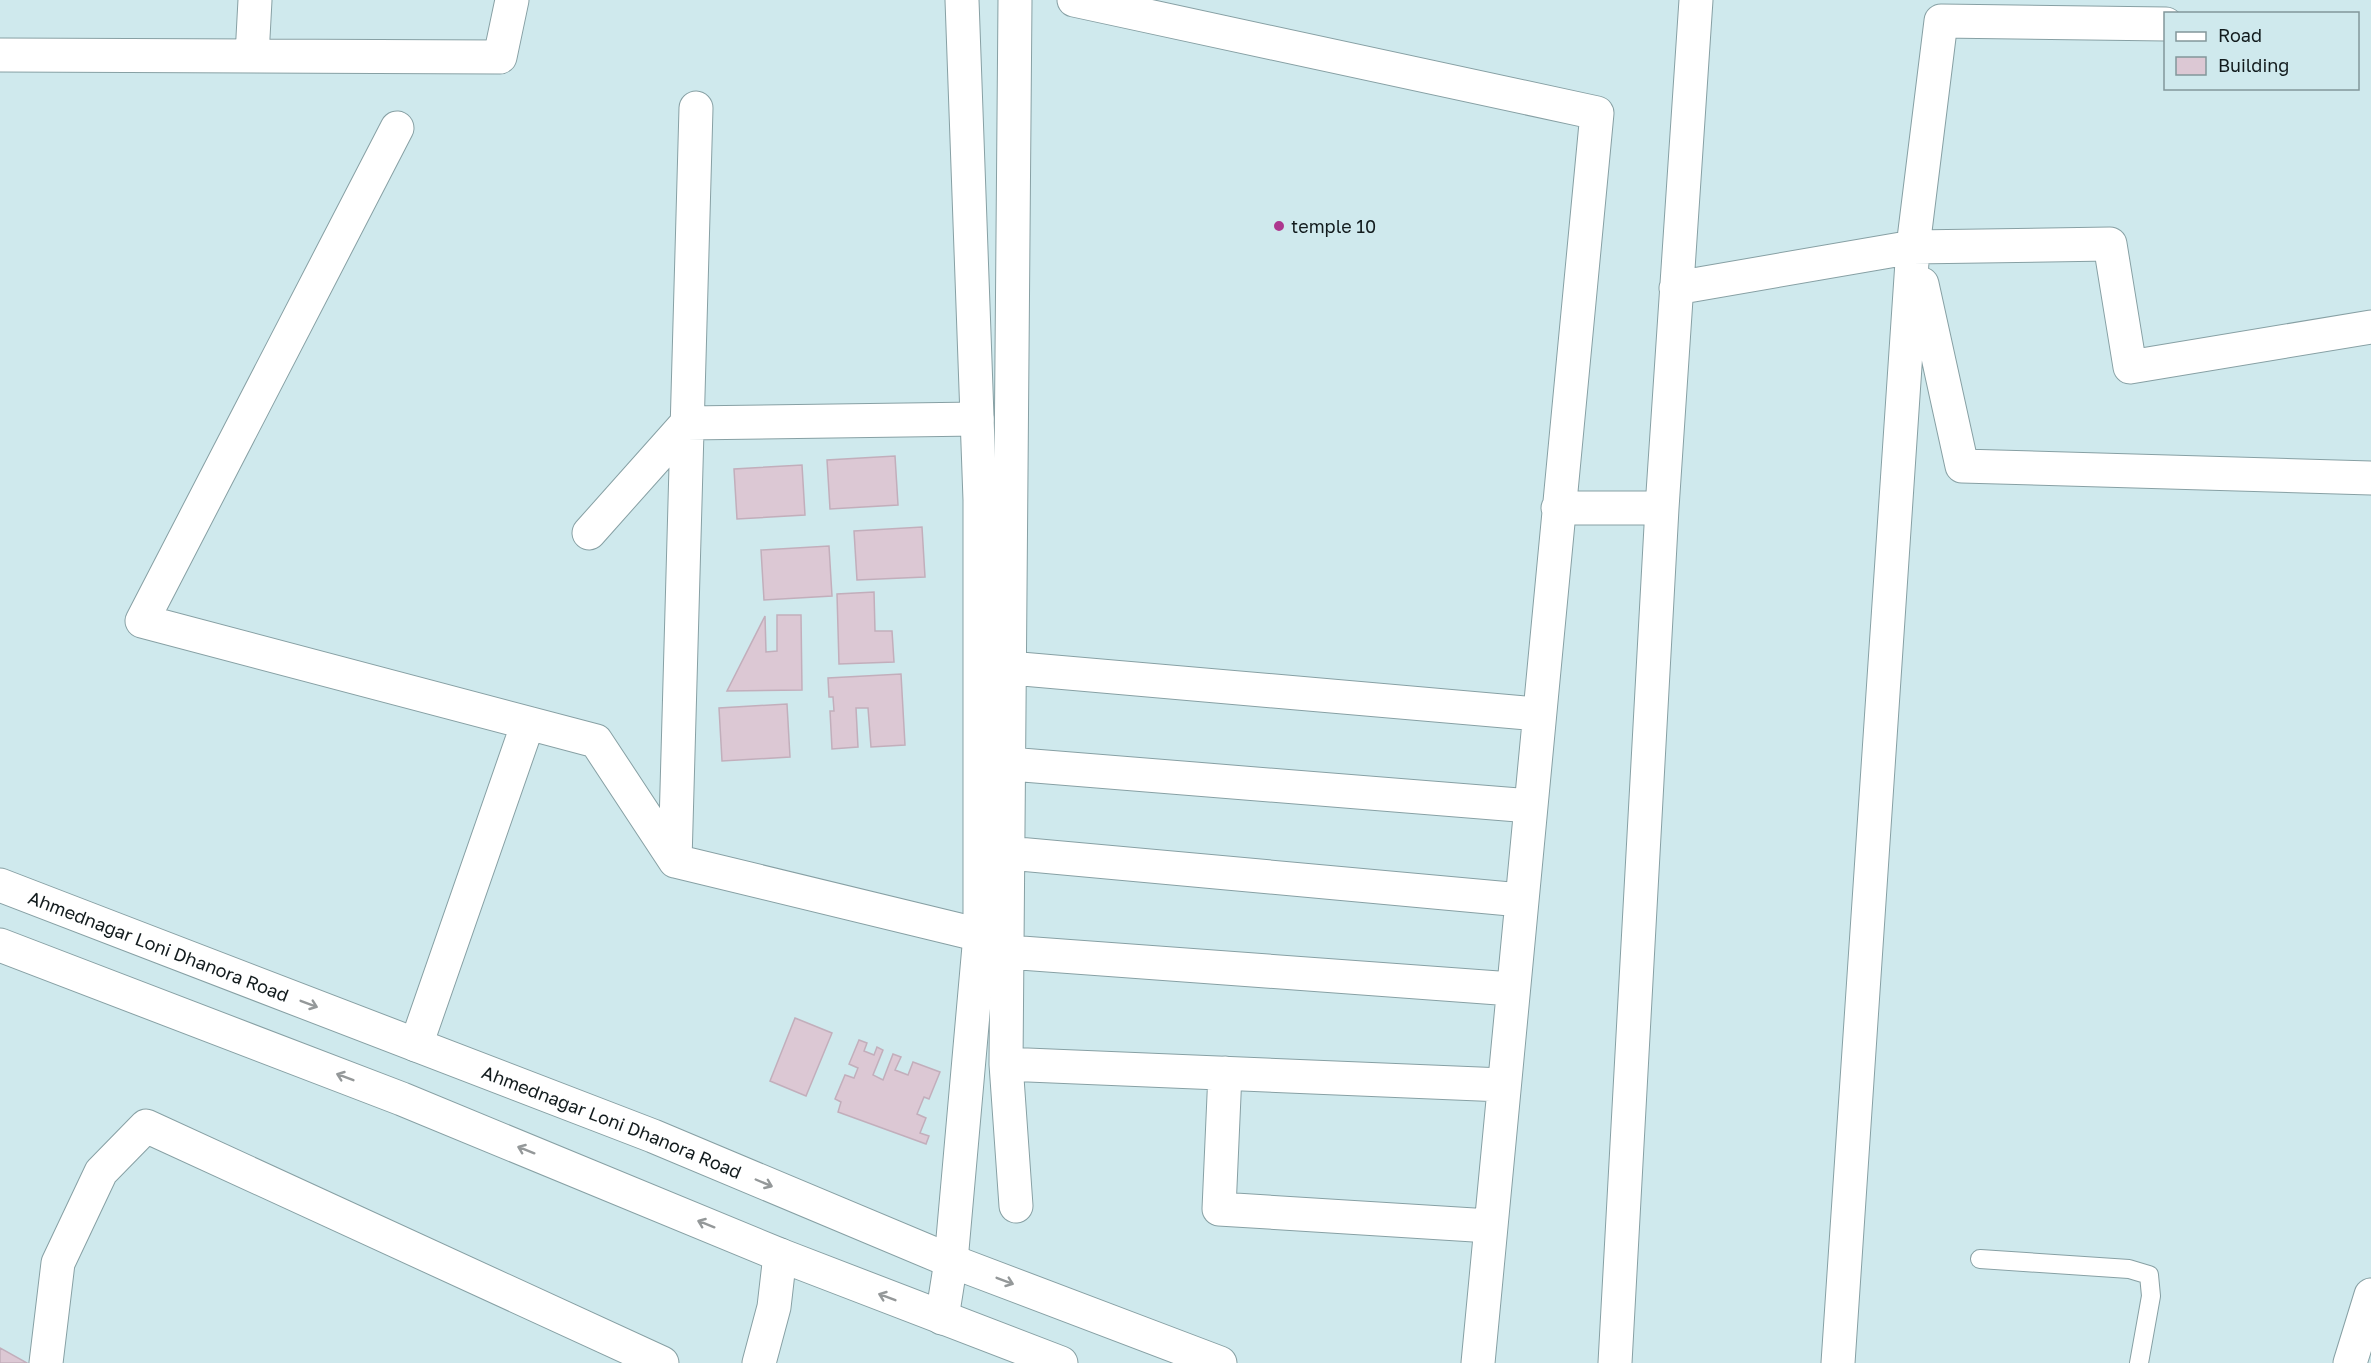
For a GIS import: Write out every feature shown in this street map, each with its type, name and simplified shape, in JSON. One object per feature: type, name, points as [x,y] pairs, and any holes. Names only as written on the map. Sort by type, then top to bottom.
[{"type":"street","points":[[252,56],[255,0]]},
{"type":"street","points":[[0,55],[500,57],[512,0]]},
{"type":"street","points":[[942,1318],[951,1261],[980,934],[980,500],[962,0]]},
{"type":"street","points":[[1015,0],[1006,1064],[1016,1206]]},
{"type":"street","points":[[1074,0],[1597,113],[1478,1363]]},
{"type":"street","points":[[1615,1363],[1662,508],[1696,0]]},
{"type":"street","points":[[1838,1363],[1913,247],[1941,21],[2164,24]]},
{"type":"street","points":[[675,861],[696,108]]},
{"type":"street","points":[[397,128],[142,621],[596,741],[675,861],[980,934]]},
{"type":"street","points":[[1676,288],[1913,247],[2110,244],[2130,367],[2371,327]]},
{"type":"street","points":[[1913,247],[1962,466],[2371,478]]},
{"type":"street","points":[[588,533],[687,423],[977,419]]},
{"type":"street","points":[[1558,508],[1662,508]]},
{"type":"street","points":[[1010,668],[1539,714]]},
{"type":"street","points":[[417,1045],[528,723]]},
{"type":"street","points":[[1009,764],[1530,806]]},
{"type":"street","points":[[1008,853],[1521,900]]},
{"type":"street","name":"Ahmednagar Loni Dhanora Road","points":[[0,885],[653,1136],[951,1261],[1220,1363]]},
{"type":"street","points":[[0,945],[402,1099],[780,1255],[1061,1363]]},
{"type":"street","points":[[1008,952],[1512,989]]},
{"type":"street","points":[[1006,1064],[1503,1085]]},
{"type":"street","points":[[1225,1073],[1220,1209],[1490,1226]]},
{"type":"street","points":[[46,1363],[58,1263],[101,1172],[146,1126],[662,1363]]},
{"type":"street","points":[[759,1363],[774,1307],[780,1255]]},
{"type":"street","points":[[2350,1363],[2371,1295]]},
{"type":"lane","points":[[1980,1259],[2129,1269],[2149,1275],[2151,1296],[2139,1363]]},
{"type":"building","points":[[895,456],[898,505],[830,509],[827,460]]},
{"type":"building","points":[[802,465],[805,515],[737,519],[734,469]]},
{"type":"building","points":[[922,527],[925,577],[857,580],[854,531]]},
{"type":"building","points":[[829,546],[832,596],[764,600],[761,550]]},
{"type":"building","points":[[874,592],[875,631],[892,631],[894,662],[839,664],[837,594]]},
{"type":"building","points":[[777,615],[801,615],[802,690],[727,691],[765,616],[766,652],[777,651]]},
{"type":"building","points":[[901,674],[905,745],[871,747],[868,708],[856,708],[858,747],[832,749],[830,711],[834,711],[833,697],[829,697],[828,678]]},
{"type":"building","points":[[787,704],[790,757],[722,761],[719,708]]},
{"type":"building","points":[[795,1018],[832,1033],[806,1096],[770,1081]]},
{"type":"building","points":[[859,1040],[867,1043],[864,1051],[874,1055],[877,1047],[883,1050],[873,1075],[883,1080],[893,1054],[901,1057],[895,1070],[908,1075],[913,1062],[940,1072],[929,1099],[924,1097],[917,1114],[926,1118],[920,1133],[929,1136],[926,1144],[838,1112],[841,1102],[835,1099],[845,1075],[854,1078],[858,1068],[849,1064]]},
{"type":"building","points":[[0,1348],[27,1363],[0,1363]]},
{"type":"place","name":"temple 10","points":[[1279,226]]}]
